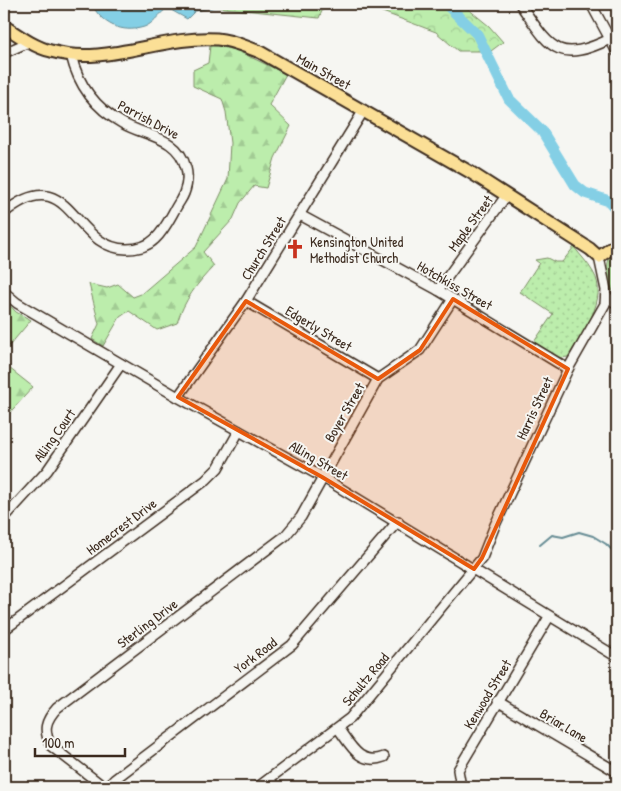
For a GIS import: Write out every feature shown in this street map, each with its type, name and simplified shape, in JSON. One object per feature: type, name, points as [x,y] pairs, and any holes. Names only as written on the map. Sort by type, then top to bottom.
[{"type":"main road","name":"Main Street","points":[[4,26],[29,42],[50,51],[71,55],[100,54],[193,40],[216,39],[235,42],[260,52],[364,110],[506,196],[590,249],[599,257]]},
{"type":"main road","points":[[599,257],[616,245]]},
{"type":"street","points":[[520,4],[546,40],[559,48],[581,52],[610,39]]},
{"type":"street","points":[[591,4],[617,52]]},
{"type":"street","points":[[4,32],[4,52],[29,42]]},
{"type":"street","name":"Parrish Drive","points":[[4,213],[25,198],[50,196],[66,206],[86,229],[101,241],[122,249],[134,249],[153,241],[160,234],[184,194],[187,172],[179,151],[159,137],[121,123],[101,108],[82,85],[76,74],[71,55]]},
{"type":"street","name":"Church Street","points":[[178,397],[246,301],[364,110]]},
{"type":"street","name":"Maple Street","points":[[438,290],[506,196]]},
{"type":"street","name":"Hotchkiss Street","points":[[300,215],[438,290],[568,369]]},
{"type":"street","name":"Harris Street","points":[[474,568],[482,558],[495,525],[568,369],[602,309],[606,296],[602,264],[599,257]]},
{"type":"street","name":"Alling Street","points":[[4,292],[17,303],[121,364],[398,522],[617,657]]},
{"type":"street","points":[[606,296],[617,304]]},
{"type":"street","name":"Boyer Street","points":[[322,477],[378,379],[420,350],[453,299]]},
{"type":"street","name":"Edgerly Street","points":[[246,301],[378,379]]},
{"type":"street","name":"Alling Court","points":[[4,518],[47,471],[121,364]]},
{"type":"street","name":"Homecrest Drive","points":[[4,630],[206,480],[218,468],[239,431]]},
{"type":"street","name":"Sterling Drive","points":[[105,787],[51,746],[46,736],[45,726],[50,716],[57,708],[285,536],[300,517],[322,477]]},
{"type":"street","name":"York Road","points":[[105,787],[292,645],[398,522]]},
{"type":"street","name":"Schultz Road","points":[[258,787],[338,728],[361,708],[474,568]]},
{"type":"street","name":"Kenwood Street","points":[[461,787],[458,770],[549,616]]},
{"type":"street","name":"Briar Lane","points":[[497,702],[617,772]]},
{"type":"street","points":[[338,728],[354,750],[365,758],[373,761],[384,758]]},
{"type":"street","points":[[269,779],[275,787]]},
{"type":"highlighted area","points":[[453,299],[568,369],[482,558],[474,569],[322,477],[178,397],[246,301],[378,379],[420,350]]},
{"type":"green space","points":[[231,4],[325,4],[319,18],[215,7]]},
{"type":"green space","points":[[361,4],[462,4],[489,26],[503,42],[491,51],[458,51],[436,32]]},
{"type":"green space","points":[[215,45],[238,51],[286,74],[269,105],[291,126],[275,158],[266,188],[254,186],[240,203],[233,219],[203,252],[214,266],[192,293],[183,307],[177,323],[157,330],[129,311],[120,317],[103,346],[92,339],[99,324],[89,284],[107,288],[118,284],[133,297],[141,294],[196,247],[228,179],[230,143],[226,112],[222,99],[193,86],[193,70],[208,63],[210,46]]},
{"type":"green space","points":[[574,247],[593,272],[597,282],[598,293],[592,316],[580,338],[568,357],[559,358],[534,342],[553,314],[520,292],[539,263],[535,260],[547,258],[555,262],[562,262]]},
{"type":"green space","points":[[617,250],[617,297],[610,285],[608,263],[610,256]]},
{"type":"green space","points":[[4,299],[16,312],[31,320],[4,352]]},
{"type":"green space","points":[[4,364],[33,387],[4,419]]},
{"type":"water","points":[[92,4],[231,4],[195,11],[187,19],[171,10],[165,10],[147,26],[128,29],[113,26],[107,22]]},
{"type":"waterway","points":[[446,4],[477,34],[509,99],[542,131],[575,185],[585,193],[609,201],[617,210]]},
{"type":"waterway","points":[[540,545],[552,535],[563,537],[579,532],[593,536],[606,544],[617,555]]},
{"type":"place","name":"Kensington United Methodist Church","points":[[295,249]]}]
